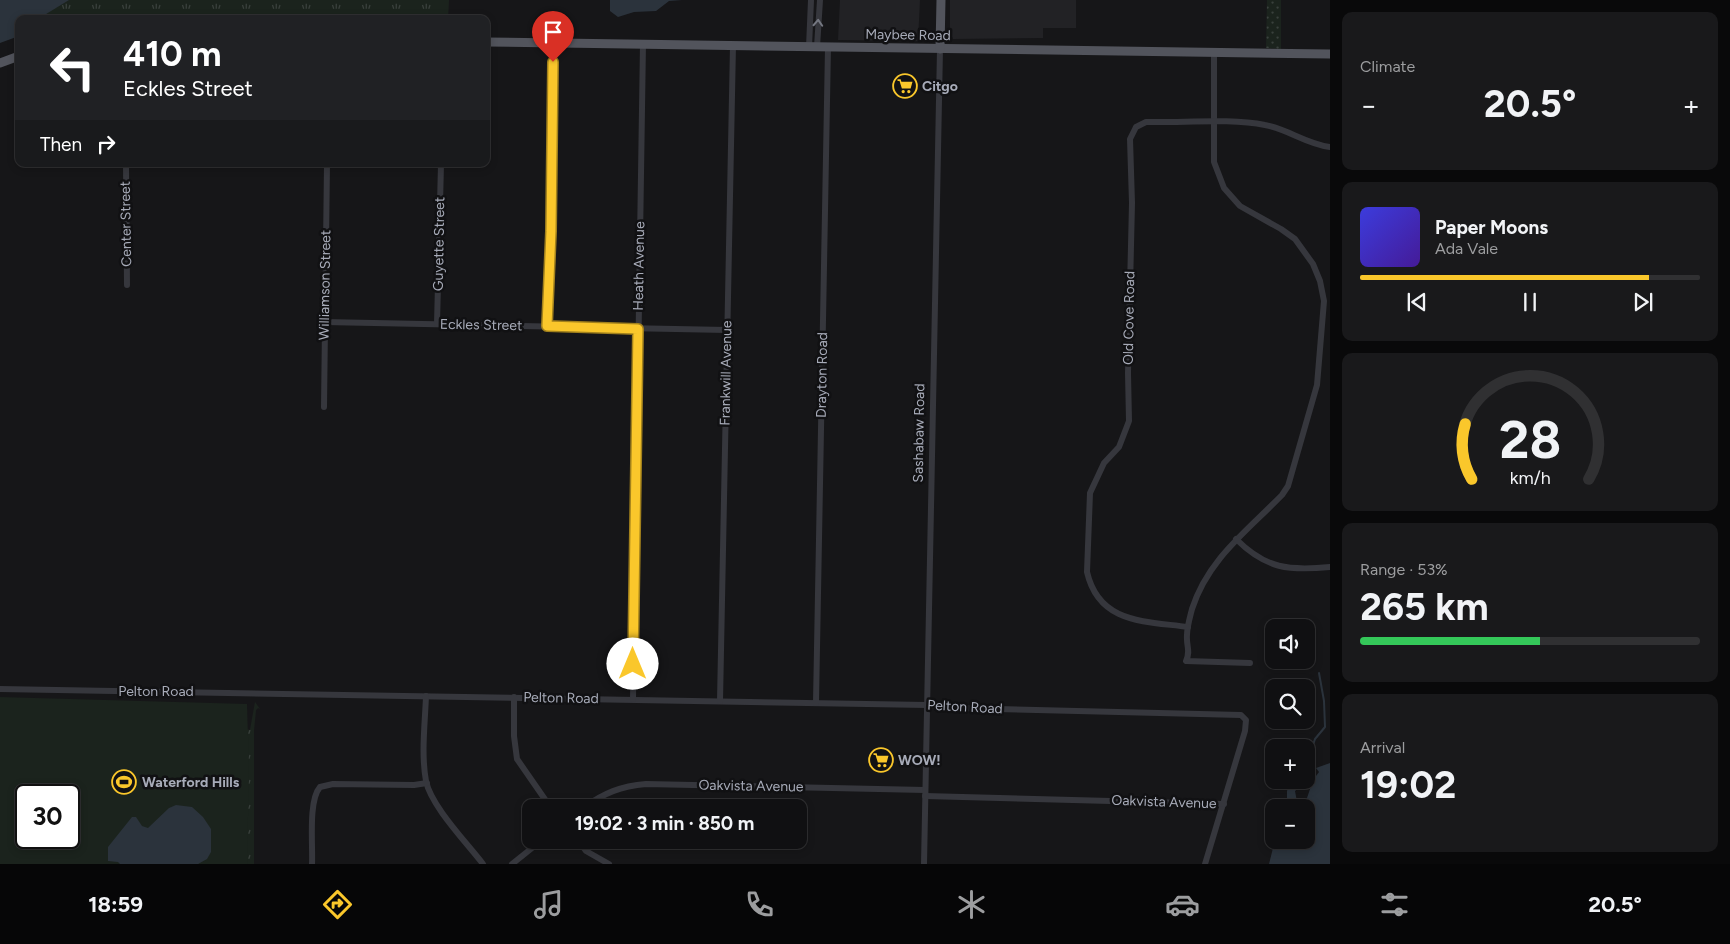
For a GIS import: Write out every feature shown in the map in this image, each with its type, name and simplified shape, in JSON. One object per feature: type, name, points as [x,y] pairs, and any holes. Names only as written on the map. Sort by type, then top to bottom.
[{"type":"main road","name":"Sashabaw Road","points":[[940,49],[941,1]]},
{"type":"main road","name":"Maybee Road","points":[[490,42],[1330,54]]},
{"type":"main road","points":[[0,63],[15,57]]},
{"type":"street","points":[[811,3],[819,3],[813,47],[811,3]]},
{"type":"street","points":[[547,326],[551,231],[553,43]]},
{"type":"street","name":"Heath Avenue","points":[[633,699],[643,43]]},
{"type":"street","name":"Frankwill Avenue","points":[[720,701],[733,45]]},
{"type":"street","name":"Drayton Road","points":[[816,703],[828,47]]},
{"type":"street","name":"Sashabaw Road","points":[[924,864],[940,49]]},
{"type":"street","points":[[1214,53],[1214,162],[1224,188],[1240,206],[1281,229],[1307,253],[1320,281],[1327,303],[1317,385],[1291,479],[1282,495],[1236,539],[1205,578],[1197,593],[1188,627],[1187,636],[1190,652],[1186,661],[1250,663]]},
{"type":"street","name":"Old Cove Road","points":[[1188,627],[1137,620],[1118,615],[1102,603],[1090,584],[1087,572],[1088,505],[1093,483],[1104,463],[1119,447],[1129,421],[1128,373],[1132,203],[1130,138],[1136,127],[1146,122],[1250,123],[1274,126],[1307,142],[1330,147]]},
{"type":"street","name":"Center Street","points":[[126,167],[127,285]]},
{"type":"street","name":"Williamson Street","points":[[324,407],[328,167]]},
{"type":"street","name":"Guyette Street","points":[[437,324],[441,167]]},
{"type":"street","name":"Eckles Street","points":[[324,322],[727,330]]},
{"type":"street","points":[[1236,539],[1260,559],[1273,565],[1296,569],[1330,567]]},
{"type":"street","name":"Pelton Road","points":[[0,689],[927,705],[954,708],[1241,715],[1246,720],[1245,731],[1224,804]]},
{"type":"street","points":[[426,696],[425,751],[427,783],[432,797],[483,864]]},
{"type":"street","points":[[514,697],[517,759],[545,799]]},
{"type":"street","points":[[312,864],[315,794],[320,787],[333,784],[414,785],[427,783]]},
{"type":"street","name":"Oakvista Avenue","points":[[596,799],[620,787],[646,784],[1224,804]]},
{"type":"street","points":[[1205,864],[1224,804]]},
{"type":"street","points":[[512,864],[531,849]]},
{"type":"street","points":[[585,849],[609,864]]},
{"type":"shaded area","points":[[0,0],[69,0],[45,15],[15,15],[15,37],[0,43]]},
{"type":"shaded area","points":[[610,0],[682,0],[669,1],[656,11],[634,12],[618,17],[610,11]]},
{"type":"shaded area","points":[[840,0],[920,0],[918,41],[838,40]]},
{"type":"shaded area","points":[[950,0],[1076,0],[1076,28],[1043,28],[1043,38],[953,39],[950,32]]},
{"type":"shaded area","points":[[1330,763],[1330,864],[1269,864],[1273,849],[1315,849],[1315,799],[1307,799],[1310,789],[1315,789],[1315,777],[1319,772],[1316,768]]},
{"type":"shaded area","points":[[1288,789],[1297,789],[1295,791],[1296,799],[1287,799]]},
{"type":"shaded area","points":[[176,805],[192,807],[203,817],[211,829],[211,852],[207,859],[198,864],[120,864],[108,861],[108,847],[132,817],[136,817],[142,826],[148,828],[169,808]]},
{"type":"green space","points":[[0,0],[449,0],[448,15],[15,15]]},
{"type":"green space","points":[[1267,0],[1281,0],[1281,49],[1266,48]]},
{"type":"green space","name":"Waterford Hills","points":[[0,697],[247,704],[249,769],[247,864],[0,864]]},
{"type":"green space","points":[[255,702],[260,709],[256,710],[254,730],[254,864],[243,864],[246,729],[250,730]]},
{"type":"waterway","points":[[1315,739],[1325,727],[1324,701],[1319,673]]},
{"type":"place","name":"Citgo","points":[[905,86]]},
{"type":"place","name":"WOW!","points":[[881,760]]},
{"type":"place","name":"Waterford Hills","points":[[124,782]]},
{"type":"route","points":[[553,62],[551,231],[547,326],[638,329],[633,664]]}]
